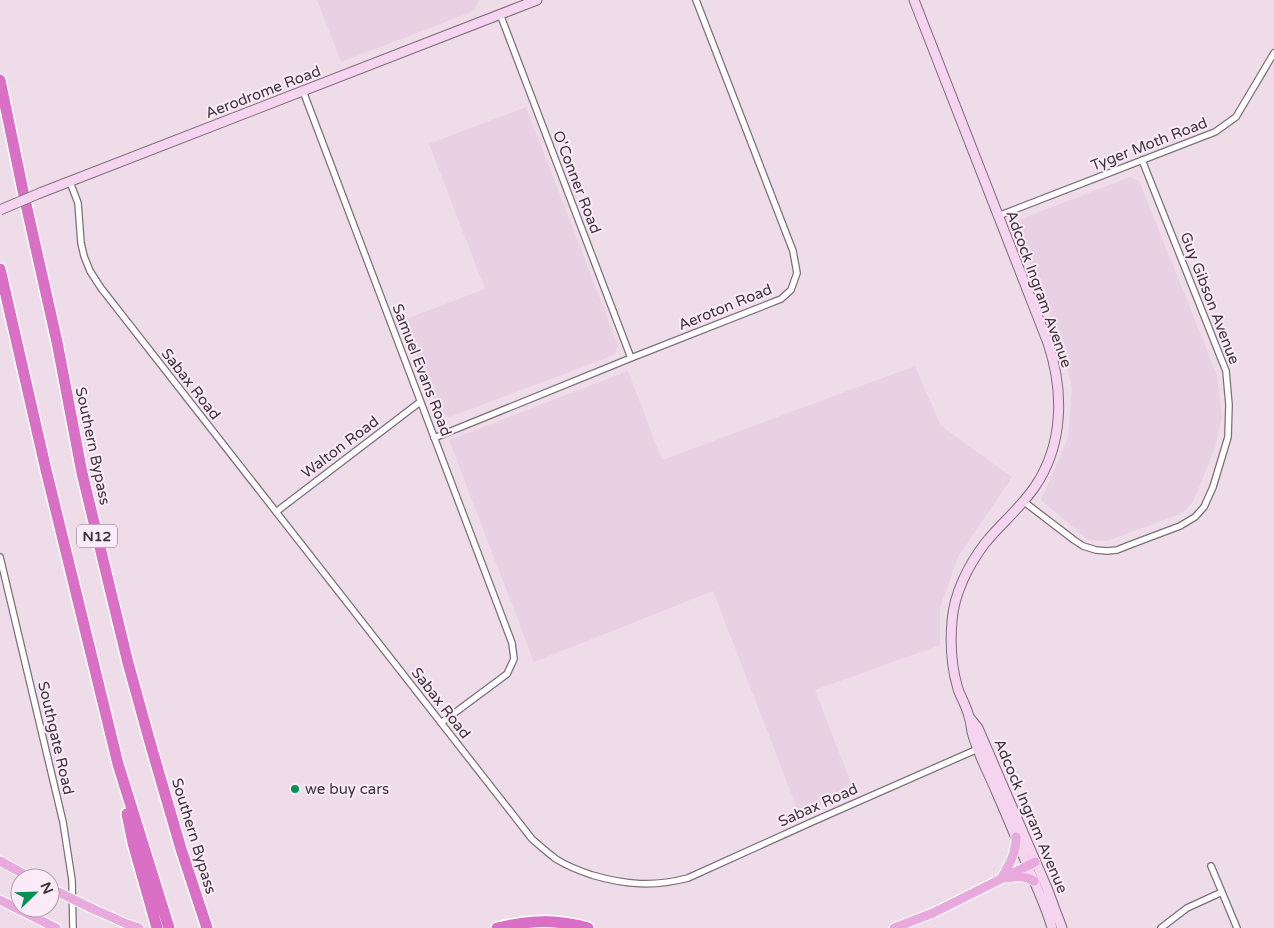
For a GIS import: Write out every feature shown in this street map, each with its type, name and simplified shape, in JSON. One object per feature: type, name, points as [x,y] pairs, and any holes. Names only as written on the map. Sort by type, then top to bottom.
[{"type":"highway","name":"Southern Bypass","points":[[0,80],[57,342],[82,473],[128,664],[181,849],[206,928]]},
{"type":"highway","points":[[0,108],[12,139]]},
{"type":"highway","name":"N12","points":[[0,269],[46,470],[118,764],[169,928]]},
{"type":"highway","points":[[118,764],[133,843],[157,928]]},
{"type":"highway","points":[[497,928],[540,921],[562,922],[588,928]]},
{"type":"main road","points":[[1001,879],[1014,854],[1016,837]]},
{"type":"main road","points":[[0,861],[13,868]]},
{"type":"main road","points":[[894,928],[933,913],[1031,864]]},
{"type":"main road","points":[[1001,879],[1020,876],[1034,881]]},
{"type":"main road","points":[[60,893],[139,928]]},
{"type":"main road","points":[[0,900],[52,926]]},
{"type":"street","name":"Aerodrome Road","points":[[0,210],[537,0]]},
{"type":"street","name":"Aeroton Road","points":[[434,438],[781,299],[791,290],[797,273],[793,251],[696,0]]},
{"type":"street","name":"Adcock Ingram Avenue","points":[[914,0],[1052,357],[1059,390],[1059,417],[1053,448],[1045,469],[1034,488],[979,552],[966,576],[954,608],[951,654],[959,690],[970,718],[978,728],[982,747],[1016,837],[1056,909],[1062,928]]},
{"type":"street","name":"O'Conner Road","points":[[500,14],[631,358]]},
{"type":"street","name":"Tyger Moth Road","points":[[998,216],[1215,132],[1236,116],[1274,53]]},
{"type":"street","name":"Samuel Evans Road","points":[[303,91],[512,643],[514,659],[507,674],[441,723]]},
{"type":"street","name":"Guy Gibson Avenue","points":[[1023,501],[1083,546],[1107,551],[1117,550],[1180,526],[1195,517],[1204,507],[1213,487],[1228,437],[1229,405],[1226,371],[1142,160]]},
{"type":"street","name":"Sabax Road","points":[[70,182],[78,203],[81,243],[84,256],[90,271],[101,288],[532,840],[557,860],[581,872],[634,884],[657,884],[688,878],[814,820],[982,747]]},
{"type":"street","name":"Walton Road","points":[[276,512],[420,402]]},
{"type":"street","name":"Southgate Road","points":[[0,557],[63,822],[72,880],[73,928]]},
{"type":"street","name":"Adcock Ingram Avenue","points":[[982,747],[1031,864],[1034,881],[1048,912],[1052,928]]},
{"type":"street","points":[[1211,866],[1237,928]]},
{"type":"street","points":[[1161,928],[1187,908],[1222,892]]},
{"type":"street","points":[[1168,922],[1171,928]]},
{"type":"shaded area","points":[[317,0],[479,0],[474,11],[341,62]]},
{"type":"shaded area","points":[[526,107],[618,345],[614,355],[450,417],[440,413],[403,320],[485,289],[429,144]]},
{"type":"shaded area","points":[[1130,177],[1139,181],[1217,375],[1222,417],[1215,448],[1193,502],[1183,513],[1107,541],[1088,540],[1041,500],[1068,438],[1072,388],[1062,345],[1023,246],[1018,220]]},
{"type":"shaded area","points":[[915,366],[941,426],[1012,477],[958,557],[940,608],[940,645],[815,690],[854,791],[799,813],[713,591],[534,662],[449,440],[628,371],[662,460]]},
{"type":"place","name":"we buy cars","points":[[295,789]]}]
